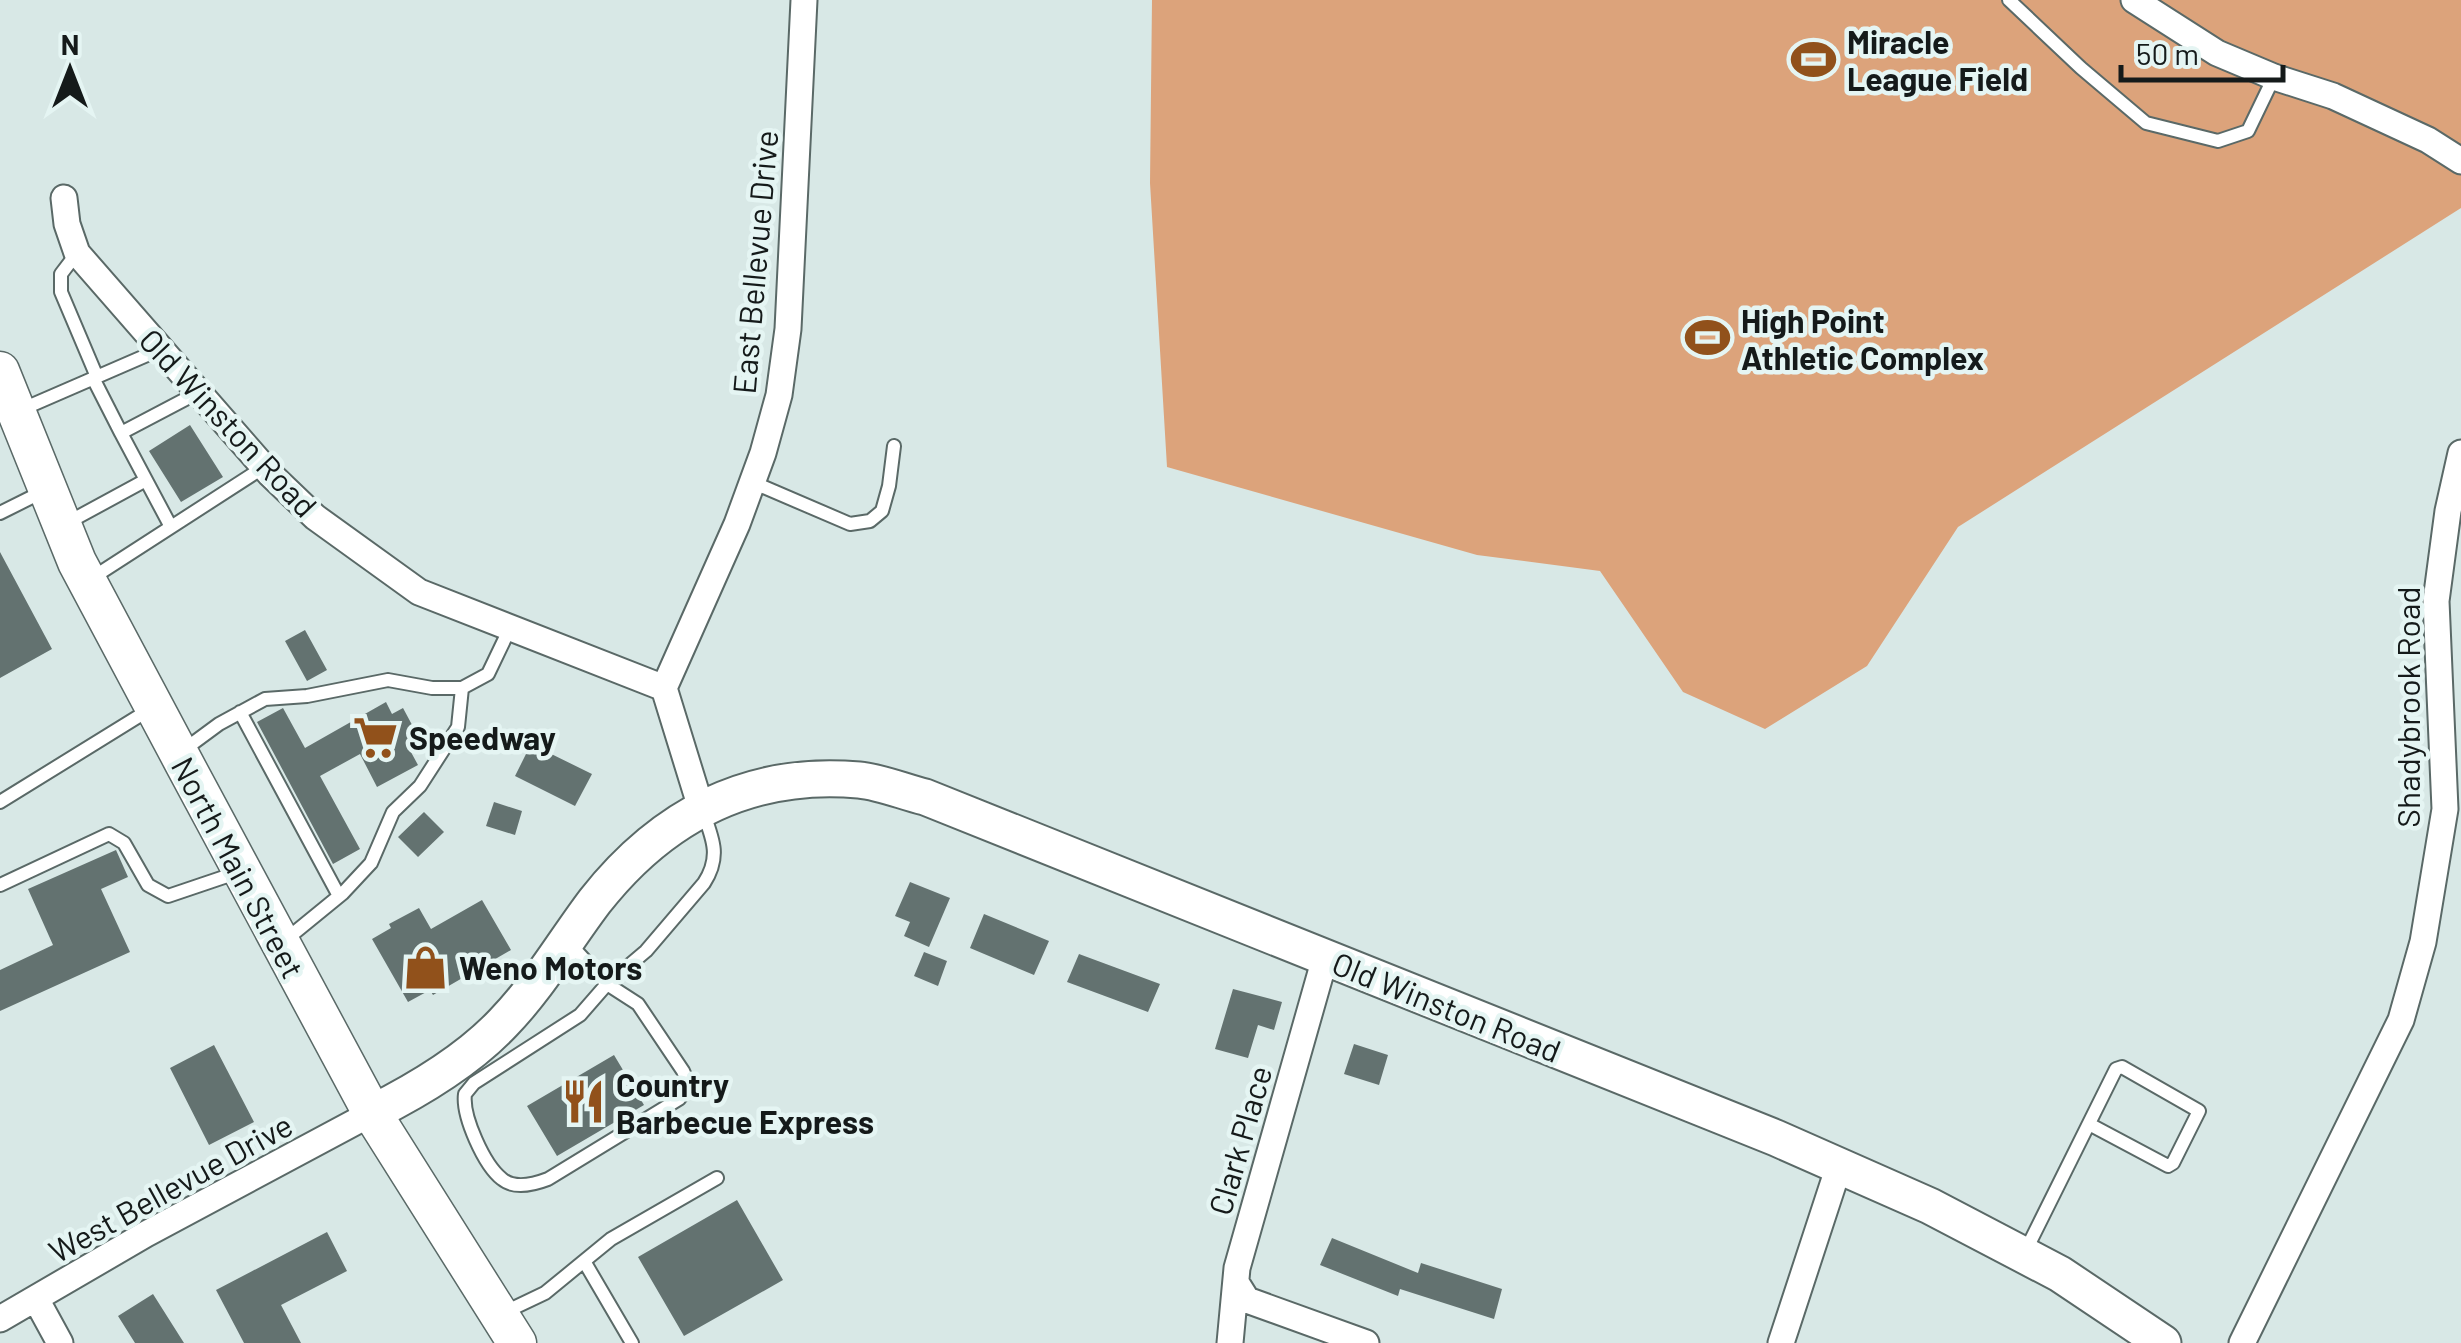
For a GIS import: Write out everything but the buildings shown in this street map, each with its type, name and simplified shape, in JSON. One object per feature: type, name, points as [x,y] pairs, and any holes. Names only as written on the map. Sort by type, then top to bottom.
[{"type":"main road","name":"North Main Street","points":[[0,371],[10,408],[62,526],[154,707],[372,1114],[508,1329]]},
{"type":"street","name":"East Bellevue Drive","points":[[664,688],[752,482],[779,395],[788,329],[804,0]]},
{"type":"street","points":[[2134,0],[2217,52],[2274,78],[2333,96],[2428,140],[2461,162]]},
{"type":"street","name":"Old Winston Road","points":[[64,198],[76,253],[264,467],[315,518],[419,592],[664,688]]},
{"type":"street","name":"Shadybrook Road","points":[[2242,1343],[2401,1020],[2423,942],[2445,808],[2436,601],[2448,511],[2461,453]]},
{"type":"street","points":[[664,688],[701,808]]},
{"type":"street","name":"Old Winston Road","points":[[372,1114],[410,1094],[502,1024],[595,901],[652,840],[701,808],[759,787],[812,778],[864,780],[926,797],[1770,1135],[1930,1206],[2060,1274],[2163,1343]]},
{"type":"street","name":"Clark Place","points":[[1230,1343],[1236,1268],[1325,958]]},
{"type":"street","name":"West Bellevue Drive","points":[[0,1318],[146,1234],[372,1114]]},
{"type":"street","points":[[1782,1343],[1840,1166]]},
{"type":"street","points":[[1237,1284],[1247,1300],[1366,1343]]},
{"type":"street","points":[[36,1300],[60,1343]]},
{"type":"lane","points":[[2009,0],[2146,123],[2176,133],[2218,141],[2248,131],[2274,78]]},
{"type":"lane","points":[[76,253],[61,274],[61,292],[95,378],[171,527]]},
{"type":"lane","points":[[10,408],[161,349]]},
{"type":"lane","points":[[122,433],[199,392]]},
{"type":"lane","points":[[752,482],[850,524],[870,521],[882,511],[894,446]]},
{"type":"lane","points":[[88,581],[264,467]]},
{"type":"lane","points":[[62,526],[146,480]]},
{"type":"lane","points":[[0,513],[46,490]]},
{"type":"lane","points":[[179,753],[265,699],[307,696],[388,680],[432,688],[462,688],[488,674],[510,628]]},
{"type":"lane","points":[[281,944],[339,896],[371,863],[393,812],[420,786],[458,727],[462,688]]},
{"type":"lane","points":[[0,802],[154,707]]},
{"type":"lane","points":[[240,712],[339,896]]},
{"type":"lane","points":[[568,941],[606,984],[638,1004],[683,1071],[686,1090],[679,1099],[548,1179],[522,1185],[502,1179],[469,1124],[465,1094],[474,1083],[580,1015],[606,984],[646,951],[712,871],[714,844],[701,808]]},
{"type":"lane","points":[[0,885],[109,834],[124,843],[148,886],[168,896],[242,872]]},
{"type":"lane","points":[[2024,1255],[2088,1124],[2116,1068],[2122,1067],[2199,1110],[2168,1166],[2088,1124]]},
{"type":"lane","points":[[508,1329],[545,1293],[611,1240],[717,1178]]},
{"type":"lane","points":[[584,1261],[632,1343]]},
{"type":"shaded area","name":"High Point Athletic Complex","points":[[1152,0],[2461,0],[2461,208],[1958,527],[1867,666],[1765,729],[1683,692],[1600,571],[1477,555],[1167,467],[1150,183]]},
{"type":"place","name":"Miracle League Field","points":[[1814,59]]},
{"type":"place","name":"High Point Athletic Complex","points":[[1708,338]]},
{"type":"place","name":"Speedway","points":[[376,737]]},
{"type":"place","name":"Weno Motors","points":[[426,967]]},
{"type":"place","name":"Country Barbecue Express","points":[[583,1102]]}]
